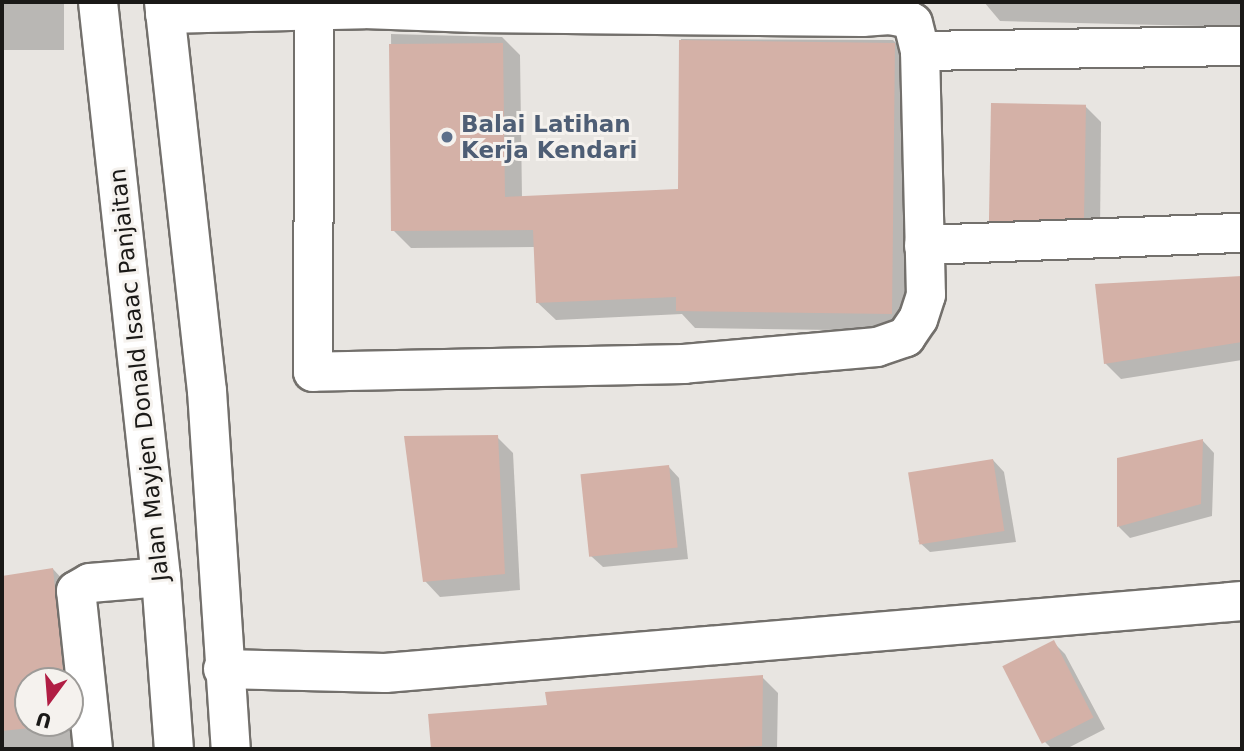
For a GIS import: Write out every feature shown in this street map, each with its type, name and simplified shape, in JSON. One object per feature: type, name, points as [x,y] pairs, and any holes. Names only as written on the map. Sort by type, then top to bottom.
[{"type":"main road","name":"Jalan Mayjen Donald Isaac Panjaitan","points":[[98,2],[161,576],[174,749]]},
{"type":"main road","points":[[231,749],[223,669],[207,391],[164,8],[364,9],[862,18],[890,15],[905,18],[913,23],[920,51],[926,295],[918,319],[906,337],[877,346],[684,364],[313,372],[314,10]]},
{"type":"main road","points":[[920,51],[1242,46]]},
{"type":"main road","points":[[924,246],[1242,233]]},
{"type":"main road","points":[[93,749],[76,591],[90,583],[161,576]]},
{"type":"main road","points":[[223,669],[386,673],[1242,601]]},
{"type":"building","points":[[679,40],[895,43],[892,314],[676,311],[676,297],[536,303],[533,230],[391,231],[389,44],[503,43],[505,197],[678,189]]},
{"type":"building","points":[[991,103],[1086,105],[1084,223],[989,221]]},
{"type":"building","points":[[1242,276],[1242,342],[1104,364],[1095,284]]},
{"type":"building","points":[[498,435],[505,574],[423,582],[404,436]]},
{"type":"building","points":[[1203,439],[1201,504],[1117,527],[1117,458]]},
{"type":"building","points":[[993,459],[1004,531],[919,545],[908,472]]},
{"type":"building","points":[[669,465],[678,548],[589,557],[580,474]]},
{"type":"building","points":[[53,568],[63,667],[14,667],[14,730],[2,731],[2,576]]},
{"type":"building","points":[[1054,640],[1093,718],[1042,744],[1002,666]]},
{"type":"building","points":[[763,675],[762,746],[697,749],[431,749],[428,714],[547,705],[545,692]]},
{"type":"place","name":"Balai Latihan Kerja Kendari","points":[[447,137]]}]
